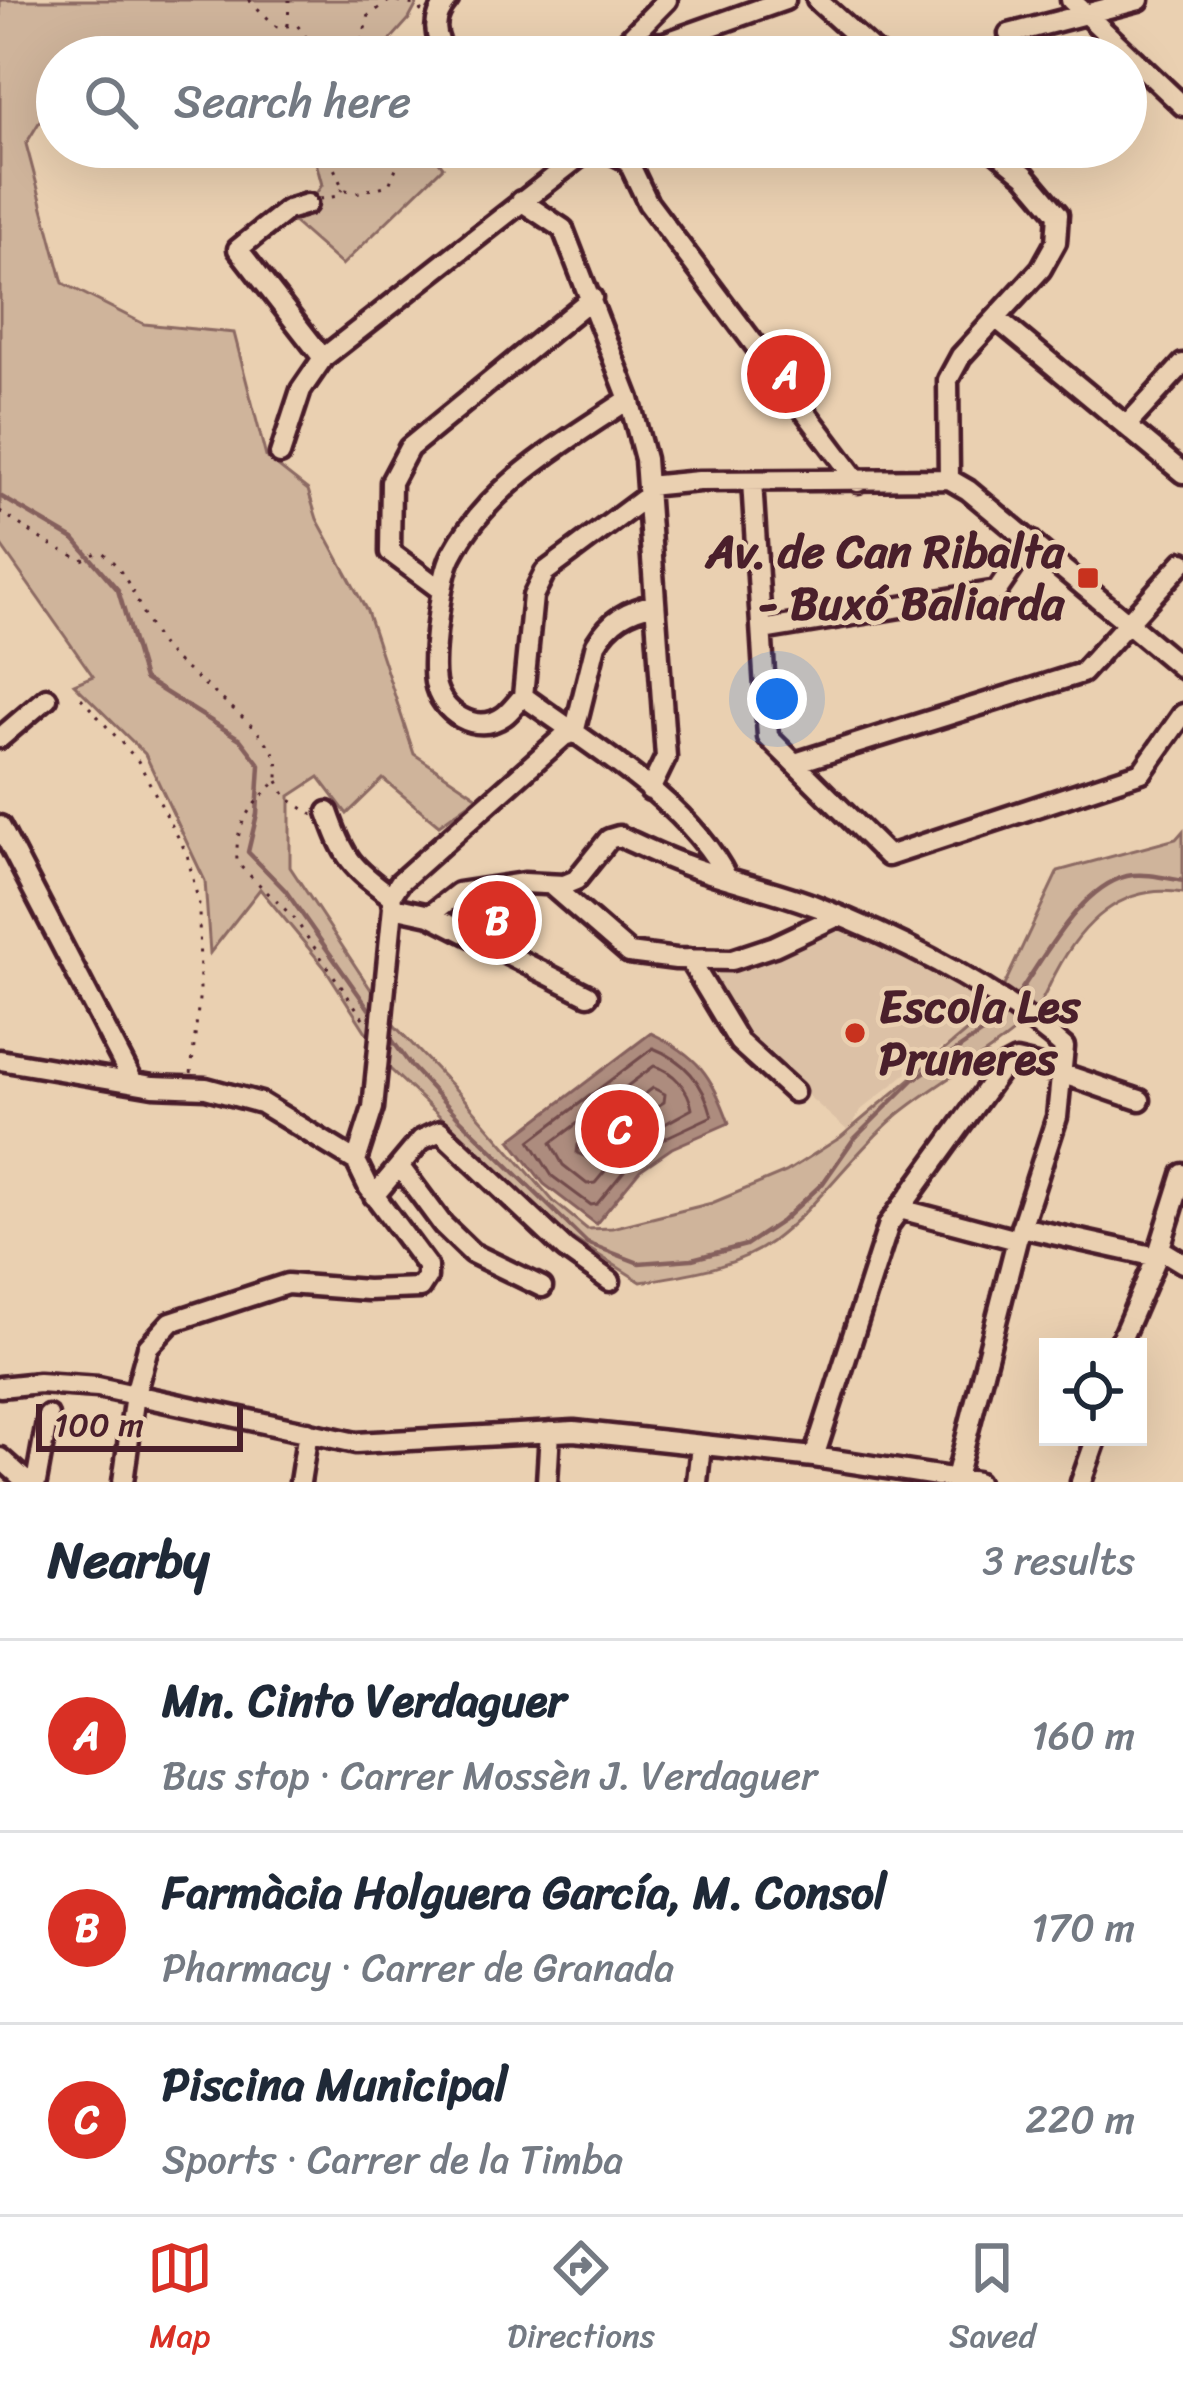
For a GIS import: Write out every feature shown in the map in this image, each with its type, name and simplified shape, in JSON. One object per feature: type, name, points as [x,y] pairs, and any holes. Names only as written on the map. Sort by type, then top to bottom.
[{"type":"street","points":[[436,36],[435,24],[448,0]]},
{"type":"street","points":[[633,36],[667,0]]},
{"type":"street","points":[[684,36],[785,0]]},
{"type":"street","points":[[817,0],[857,36]]},
{"type":"street","points":[[1071,0],[1109,36]]},
{"type":"street","points":[[1009,34],[1139,0]]},
{"type":"street","points":[[1147,72],[1183,106]]},
{"type":"street","points":[[280,454],[301,390],[323,358],[564,168]]},
{"type":"street","points":[[631,168],[648,203],[858,482]]},
{"type":"street","points":[[949,479],[948,380],[961,356],[1041,269],[1056,242],[1058,214],[1016,168]]},
{"type":"street","points":[[521,201],[563,229],[629,399],[645,459],[666,757],[650,790]]},
{"type":"street","points":[[307,204],[287,210],[238,250],[323,358]]},
{"type":"street","points":[[441,590],[390,552],[391,482],[409,448],[592,298]]},
{"type":"street","points":[[996,318],[1183,472]]},
{"type":"street","points":[[1126,425],[1183,364]]},
{"type":"street","points":[[629,399],[526,468],[482,511],[450,558],[441,590],[435,683],[449,710],[466,722],[488,723],[503,716],[523,696],[532,596],[545,572],[647,492],[752,481],[949,479],[1183,669]]},
{"type":"street","points":[[752,481],[768,736],[888,856],[1142,772],[1183,714]]},
{"type":"street","points":[[762,630],[997,591],[1031,541]]},
{"type":"street","points":[[795,763],[1082,674],[1183,562]]},
{"type":"street","points":[[574,733],[596,644],[623,614],[656,604]]},
{"type":"street","points":[[523,696],[650,790],[713,849],[728,878]]},
{"type":"street","points":[[0,738],[47,698]]},
{"type":"street","points":[[356,1161],[373,1108],[392,902],[400,882],[563,736],[574,733]]},
{"type":"street","points":[[330,817],[340,850],[392,902],[430,915],[588,995]]},
{"type":"street","points":[[0,826],[133,1082]]},
{"type":"street","points":[[0,1387],[39,1383],[98,1387],[356,1443],[574,1431],[814,1457],[962,1481],[1019,1234],[1057,1117],[1064,1047],[1031,1018],[989,992],[838,916],[687,866],[619,836],[609,839],[576,880],[553,887],[524,884],[458,893],[430,915]]},
{"type":"street","points":[[553,887],[629,953],[732,960],[838,916]]},
{"type":"street","points":[[688,959],[739,1042],[794,1092]]},
{"type":"street","points":[[0,1060],[261,1103],[356,1161],[374,1196],[427,1265],[420,1288],[287,1284],[171,1322],[148,1347],[135,1394],[123,1482]]},
{"type":"street","points":[[814,1457],[889,1224],[1001,1069],[1016,1061],[1064,1071],[1079,1082],[1140,1100]]},
{"type":"street","points":[[374,1196],[421,1140],[440,1131],[565,1249],[610,1281]]},
{"type":"street","points":[[400,1167],[442,1225],[472,1253],[542,1287]]},
{"type":"street","points":[[1122,1338],[1158,1253],[1183,1174]]},
{"type":"street","points":[[900,1209],[1019,1234],[1158,1253],[1183,1263]]},
{"type":"street","points":[[0,1459],[31,1482],[48,1416]]},
{"type":"street","points":[[300,1482],[308,1432]]},
{"type":"street","points":[[547,1482],[550,1432]]},
{"type":"street","points":[[697,1482],[701,1445]]},
{"type":"street","points":[[1081,1482],[1094,1446]]},
{"type":"path","points":[[249,0],[277,27],[298,25],[306,36]]},
{"type":"path","points":[[288,26],[289,0]]},
{"type":"path","points":[[363,36],[369,15],[389,1],[415,5],[435,24]]},
{"type":"path","points":[[334,168],[343,189],[356,193],[388,185],[396,168]]},
{"type":"path","points":[[307,204],[338,196],[343,189]]},
{"type":"path","points":[[0,511],[82,560],[101,551],[110,558],[139,597],[149,633],[255,733],[277,760],[286,797],[299,808],[330,817]]},
{"type":"path","points":[[81,698],[138,760],[187,854],[199,904],[200,990],[190,1088]]},
{"type":"path","points":[[278,779],[244,814],[236,835],[237,863],[295,918],[380,1041]]},
{"type":"shaded area","points":[[0,0],[419,0],[394,36],[36,36],[36,128],[26,144],[63,283],[144,324],[234,333],[266,457],[308,490],[317,519],[367,611],[414,754],[478,797],[439,825],[383,779],[347,814],[319,777],[290,796],[290,867],[395,1026],[554,1202],[587,1229],[612,1228],[712,1203],[786,1172],[841,1137],[993,1009],[1058,871],[1176,839],[1183,831],[1183,893],[1141,894],[1091,923],[1065,956],[1027,1021],[894,1118],[771,1242],[741,1259],[709,1269],[641,1282],[564,1233],[389,1068],[325,968],[260,889],[210,953],[205,881],[145,754],[74,684],[93,676],[0,544]]},
{"type":"shaded area","points":[[318,168],[442,168],[342,265],[291,220],[322,185]]},
{"type":"shaded area","name":"Escola Les Pruneres","points":[[830,926],[886,947],[991,1004],[981,1026],[928,1056],[861,1110],[848,1131],[745,1040],[706,967]]},
{"type":"water","points":[[651,1033],[701,1068],[729,1123],[672,1148],[640,1170],[596,1224],[544,1184],[510,1140]]},
{"type":"waterway","points":[[0,496],[75,540],[118,590],[144,679],[240,739],[260,765],[257,814],[248,852],[285,890],[376,1019]]},
{"type":"waterway","points":[[1014,1000],[1077,910],[1109,883],[1141,875],[1183,881]]},
{"type":"waterway","points":[[387,1033],[458,1117],[587,1243],[639,1263],[692,1259],[746,1245],[782,1221],[823,1183],[853,1140],[913,1080],[995,1024],[1007,1009]]},
{"type":"place","name":"Mn. Cinto Verdaguer","points":[[786,374]]},
{"type":"place","name":"Av. de Can Ribalta - Buxó Baliarda","points":[[1088,578]]},
{"type":"place","name":"Farmàcia Holguera García, M. Consol","points":[[497,920]]},
{"type":"place","name":"Escola Les Pruneres","points":[[855,1033]]},
{"type":"place","name":"Piscina Municipal","points":[[620,1129]]}]
